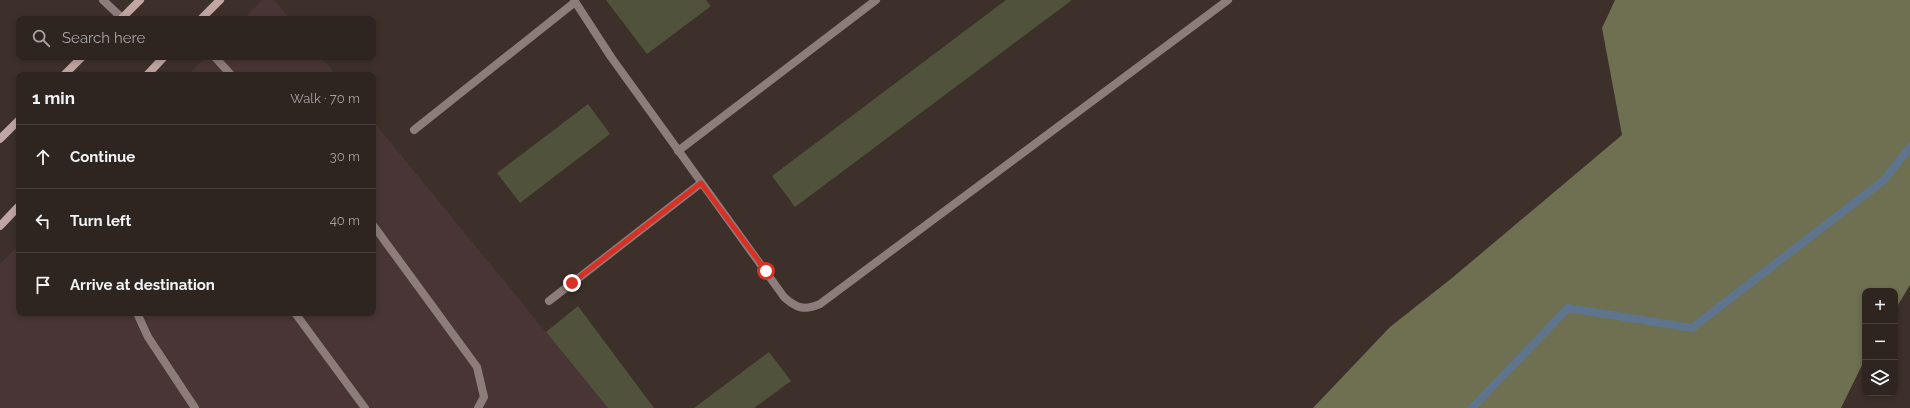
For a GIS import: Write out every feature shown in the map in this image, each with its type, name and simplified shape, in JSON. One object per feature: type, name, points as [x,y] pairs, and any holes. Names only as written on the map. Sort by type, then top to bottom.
[{"type":"main road","points":[[123,16],[140,0]]},
{"type":"main road","points":[[204,16],[220,0]]},
{"type":"main road","points":[[67,72],[79,60]]},
{"type":"main road","points":[[150,72],[161,60]]},
{"type":"main road","points":[[0,139],[16,123]]},
{"type":"main road","points":[[0,226],[16,209]]},
{"type":"street","points":[[103,0],[119,16]]},
{"type":"street","points":[[678,151],[876,0]]},
{"type":"street","points":[[414,130],[575,1],[611,57],[784,297],[791,304],[800,309],[810,308],[826,299],[1228,0]]},
{"type":"street","points":[[218,60],[228,72]]},
{"type":"street","points":[[548,301],[701,183]]},
{"type":"street","points":[[376,229],[477,367],[484,397],[478,408]]},
{"type":"street","points":[[138,316],[148,337],[194,408]]},
{"type":"street","points":[[297,316],[365,408]]},
{"type":"shaded area","points":[[262,0],[274,0],[287,16],[247,16]]},
{"type":"shaded area","points":[[203,60],[324,60],[334,72],[191,72]]},
{"type":"shaded area","points":[[376,125],[608,408],[0,408],[0,264],[16,248],[16,316],[376,316]]},
{"type":"green space","points":[[606,0],[706,0],[711,6],[647,54]]},
{"type":"green space","points":[[1006,0],[1072,0],[795,207],[772,176]]},
{"type":"green space","points":[[1615,0],[1910,0],[1910,285],[1898,305],[1898,288],[1862,288],[1862,365],[1841,408],[1313,408],[1390,327],[1452,278],[1622,135],[1602,28]]},
{"type":"green space","points":[[588,104],[610,134],[520,203],[497,173]]},
{"type":"green space","points":[[578,306],[654,408],[608,408],[546,332]]},
{"type":"green space","points":[[769,352],[791,381],[754,408],[694,408]]},
{"type":"waterway","points":[[1472,408],[1568,308],[1692,328],[1884,180],[1910,147]]},
{"type":"route","points":[[572,283],[701,183],[766,271]]}]
